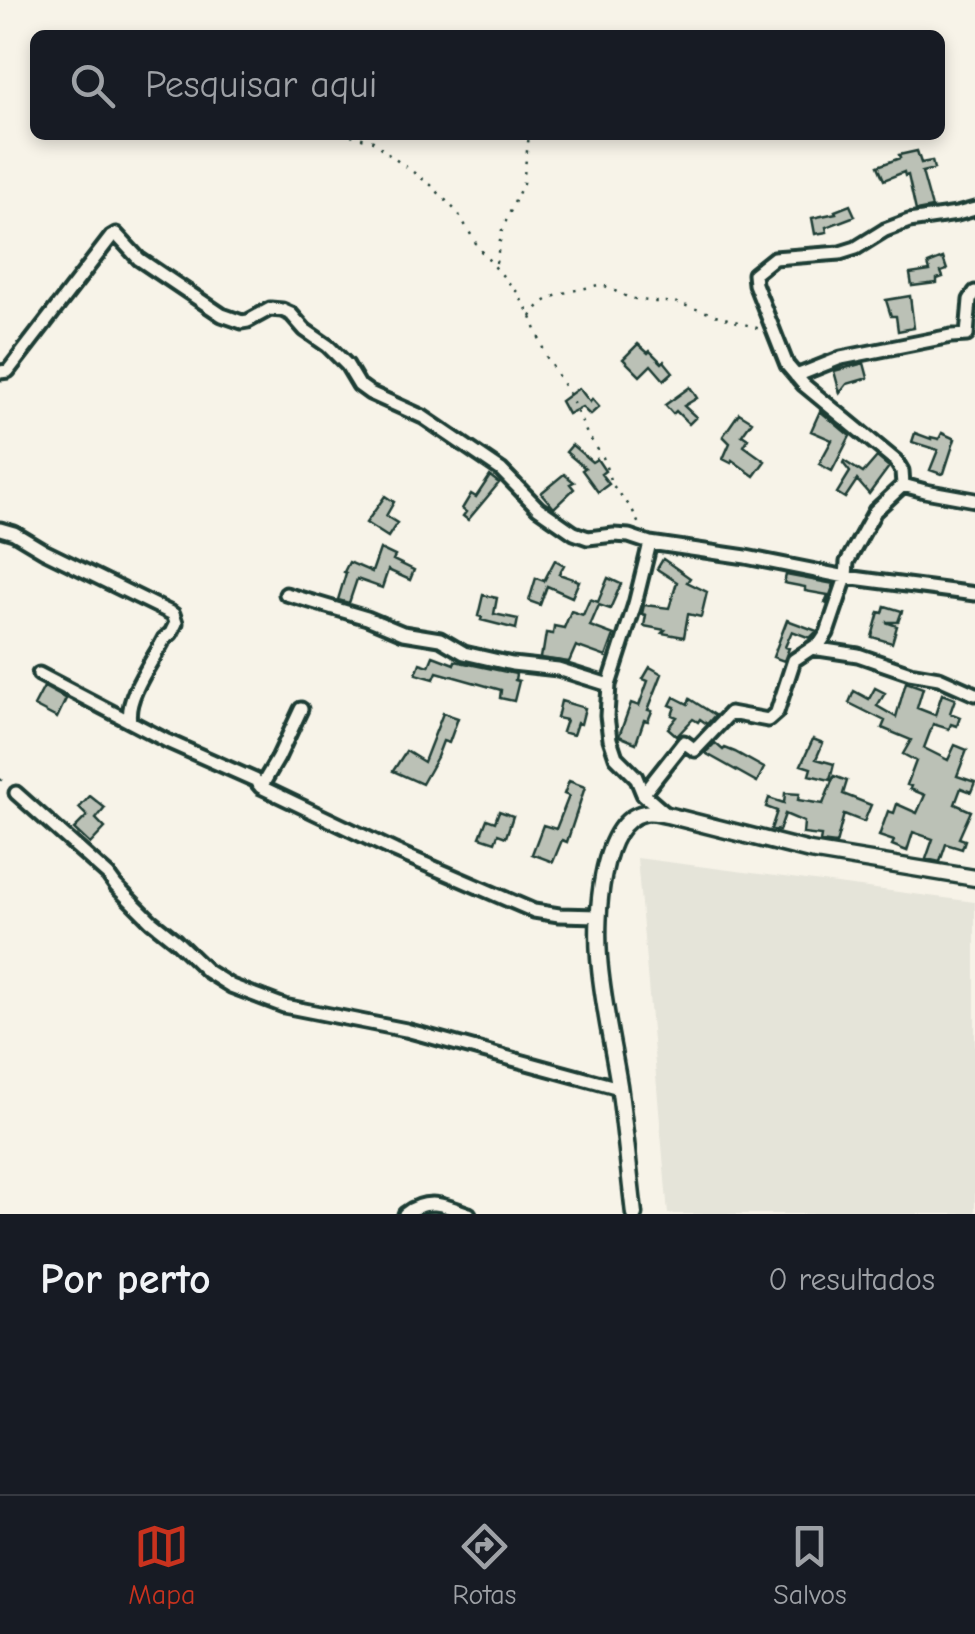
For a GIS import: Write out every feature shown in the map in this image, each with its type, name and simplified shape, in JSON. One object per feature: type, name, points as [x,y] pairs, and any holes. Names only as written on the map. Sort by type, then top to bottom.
[{"type":"street","points":[[903,484],[896,461],[846,422],[784,360],[754,274],[771,260],[840,253],[909,221],[975,209]]},
{"type":"street","points":[[0,372],[8,370],[116,234],[138,259],[222,315],[248,321],[270,309],[291,314],[347,365],[359,385],[423,417],[501,470],[538,508],[574,533],[588,538],[629,536],[846,577],[975,594]]},
{"type":"street","points":[[796,376],[841,358],[968,335],[970,300],[975,292]]},
{"type":"street","points":[[903,484],[975,500]]},
{"type":"street","points":[[825,644],[847,562],[875,511],[903,484]]},
{"type":"street","points":[[0,529],[173,614],[176,623],[134,694],[130,721]]},
{"type":"street","points":[[650,543],[609,685],[607,716],[616,757],[636,776],[644,794],[667,815]]},
{"type":"street","points":[[286,594],[403,633],[440,639],[464,653],[558,669],[609,685]]},
{"type":"street","points":[[644,794],[684,742],[695,750],[730,713],[762,720],[773,716],[794,660],[811,647],[825,644],[938,678],[975,694]]},
{"type":"street","points":[[39,674],[395,851],[534,911],[559,916],[599,916]]},
{"type":"street","points":[[261,786],[301,709]]},
{"type":"street","points":[[16,792],[108,875],[151,921],[231,986],[284,1006],[423,1035],[619,1088]]},
{"type":"street","points":[[634,1214],[598,954],[607,856],[629,820],[646,812],[667,815],[810,851],[975,878]]},
{"type":"street","points":[[404,1214],[417,1205],[430,1203],[470,1214]]},
{"type":"path","points":[[369,140],[432,185],[458,212],[473,241],[517,292],[546,356],[603,457],[611,483],[632,509],[650,543]]},
{"type":"path","points":[[496,266],[502,230],[523,182],[527,140]]},
{"type":"path","points":[[531,317],[538,305],[552,296],[605,286],[629,298],[674,302],[741,322],[778,341]]},
{"type":"shaded area","points":[[637,858],[975,902],[975,1214],[668,1214]]},
{"type":"building","points":[[917,151],[921,163],[932,161],[934,169],[922,172],[932,208],[916,211],[908,175],[904,172],[884,180],[878,166]]},
{"type":"building","points":[[850,205],[855,216],[826,227],[827,232],[815,234],[812,218],[836,213]]},
{"type":"building","points":[[943,258],[947,270],[941,272],[943,277],[937,283],[912,286],[910,274],[930,271],[928,264]]},
{"type":"building","points":[[910,296],[914,328],[898,331],[896,316],[891,316],[886,300]]},
{"type":"building","points":[[638,344],[673,372],[664,380],[651,365],[640,376],[623,359]]},
{"type":"building","points":[[864,363],[868,378],[847,384],[840,393],[834,371]]},
{"type":"building","points":[[690,387],[697,398],[684,406],[696,417],[689,424],[665,405]]},
{"type":"building","points":[[579,388],[599,407],[590,415],[582,407],[568,414],[561,401]]},
{"type":"building","points":[[820,411],[850,436],[832,471],[819,464],[832,440],[811,431]]},
{"type":"building","points":[[739,413],[752,421],[742,435],[748,439],[744,446],[765,461],[754,476],[732,460],[731,463],[723,459],[730,443],[723,436]]},
{"type":"building","points":[[915,433],[939,439],[942,433],[955,439],[944,473],[930,470],[938,450],[912,442]]},
{"type":"building","points":[[572,445],[592,462],[597,459],[609,484],[598,492],[582,470],[585,468],[566,452]]},
{"type":"building","points":[[877,457],[889,467],[869,494],[857,480],[845,498],[837,493],[850,472],[844,461],[863,473]]},
{"type":"building","points":[[564,474],[574,482],[570,484],[574,489],[554,508],[541,493]]},
{"type":"building","points":[[490,476],[499,483],[468,520],[462,509]]},
{"type":"building","points":[[385,496],[394,502],[386,516],[397,523],[388,537],[366,523]]},
{"type":"building","points":[[380,549],[414,570],[410,580],[388,570],[382,588],[357,579],[349,603],[338,600],[349,562],[372,572]]},
{"type":"building","points":[[663,559],[690,578],[687,582],[707,592],[701,617],[688,614],[684,637],[644,626],[644,605],[669,608],[677,582],[657,569]]},
{"type":"building","points":[[555,560],[564,565],[559,574],[579,581],[572,597],[547,586],[540,605],[529,601],[536,578],[544,581]]},
{"type":"building","points":[[786,575],[834,584],[827,604],[828,595],[784,583]]},
{"type":"building","points":[[608,578],[621,584],[610,609],[599,605],[590,626],[614,635],[606,657],[576,646],[569,662],[540,658],[546,633],[553,634],[554,626],[564,628],[571,611],[583,615],[590,599],[598,602]]},
{"type":"building","points":[[483,595],[497,598],[494,614],[518,619],[516,629],[481,620],[478,616]]},
{"type":"building","points":[[885,606],[902,611],[898,622],[886,622],[897,626],[892,643],[872,637],[879,612],[883,613]]},
{"type":"building","points":[[787,620],[817,631],[810,638],[792,631],[784,661],[773,657]]},
{"type":"building","points":[[433,656],[454,664],[455,661],[516,674],[515,680],[519,681],[514,701],[500,698],[501,690],[437,672],[434,679],[416,674],[420,663],[429,666]]},
{"type":"building","points":[[650,667],[662,674],[648,710],[652,711],[648,721],[644,720],[636,743],[619,736],[631,703],[639,706],[648,681],[643,679]]},
{"type":"building","points":[[906,682],[923,688],[917,708],[935,715],[942,694],[955,699],[950,713],[960,717],[957,726],[951,724],[949,729],[933,724],[924,748],[948,760],[955,745],[967,750],[957,776],[975,782],[971,792],[961,788],[955,804],[971,811],[959,838],[965,840],[962,849],[946,844],[940,862],[926,859],[933,839],[913,832],[907,851],[879,836],[888,811],[894,813],[897,804],[917,813],[925,795],[907,785],[916,761],[903,754],[911,740],[882,728],[885,721],[849,703],[854,691],[869,699],[875,688],[885,693],[877,706],[896,717]]},
{"type":"building","points":[[44,687],[66,699],[57,718],[34,706]]},
{"type":"building","points":[[674,697],[688,704],[690,699],[715,715],[707,724],[693,719],[677,736],[668,728],[677,717],[672,715],[675,707],[670,705]]},
{"type":"building","points":[[561,701],[585,708],[573,735],[562,732],[566,720],[557,718]]},
{"type":"building","points":[[443,713],[458,718],[449,743],[443,741],[422,784],[393,771],[406,751],[424,762]]},
{"type":"building","points":[[813,739],[823,743],[816,759],[834,764],[830,780],[809,775],[811,768],[801,765]]},
{"type":"building","points":[[715,743],[764,768],[757,782],[705,753]]},
{"type":"building","points":[[834,776],[847,781],[843,794],[871,805],[864,822],[844,814],[836,844],[820,842],[821,836],[803,834],[804,822],[785,814],[779,831],[771,829],[777,811],[766,807],[769,798],[784,803],[785,793],[799,794],[798,800],[823,804]]},
{"type":"building","points":[[569,781],[585,787],[567,842],[562,840],[553,862],[532,854],[543,825],[556,829],[569,796],[564,794]]},
{"type":"building","points":[[90,796],[105,808],[96,819],[105,828],[90,844],[74,829],[87,816],[79,808]]},
{"type":"building","points":[[499,811],[513,816],[506,837],[498,834],[495,842],[480,837],[487,819],[495,822]]}]
